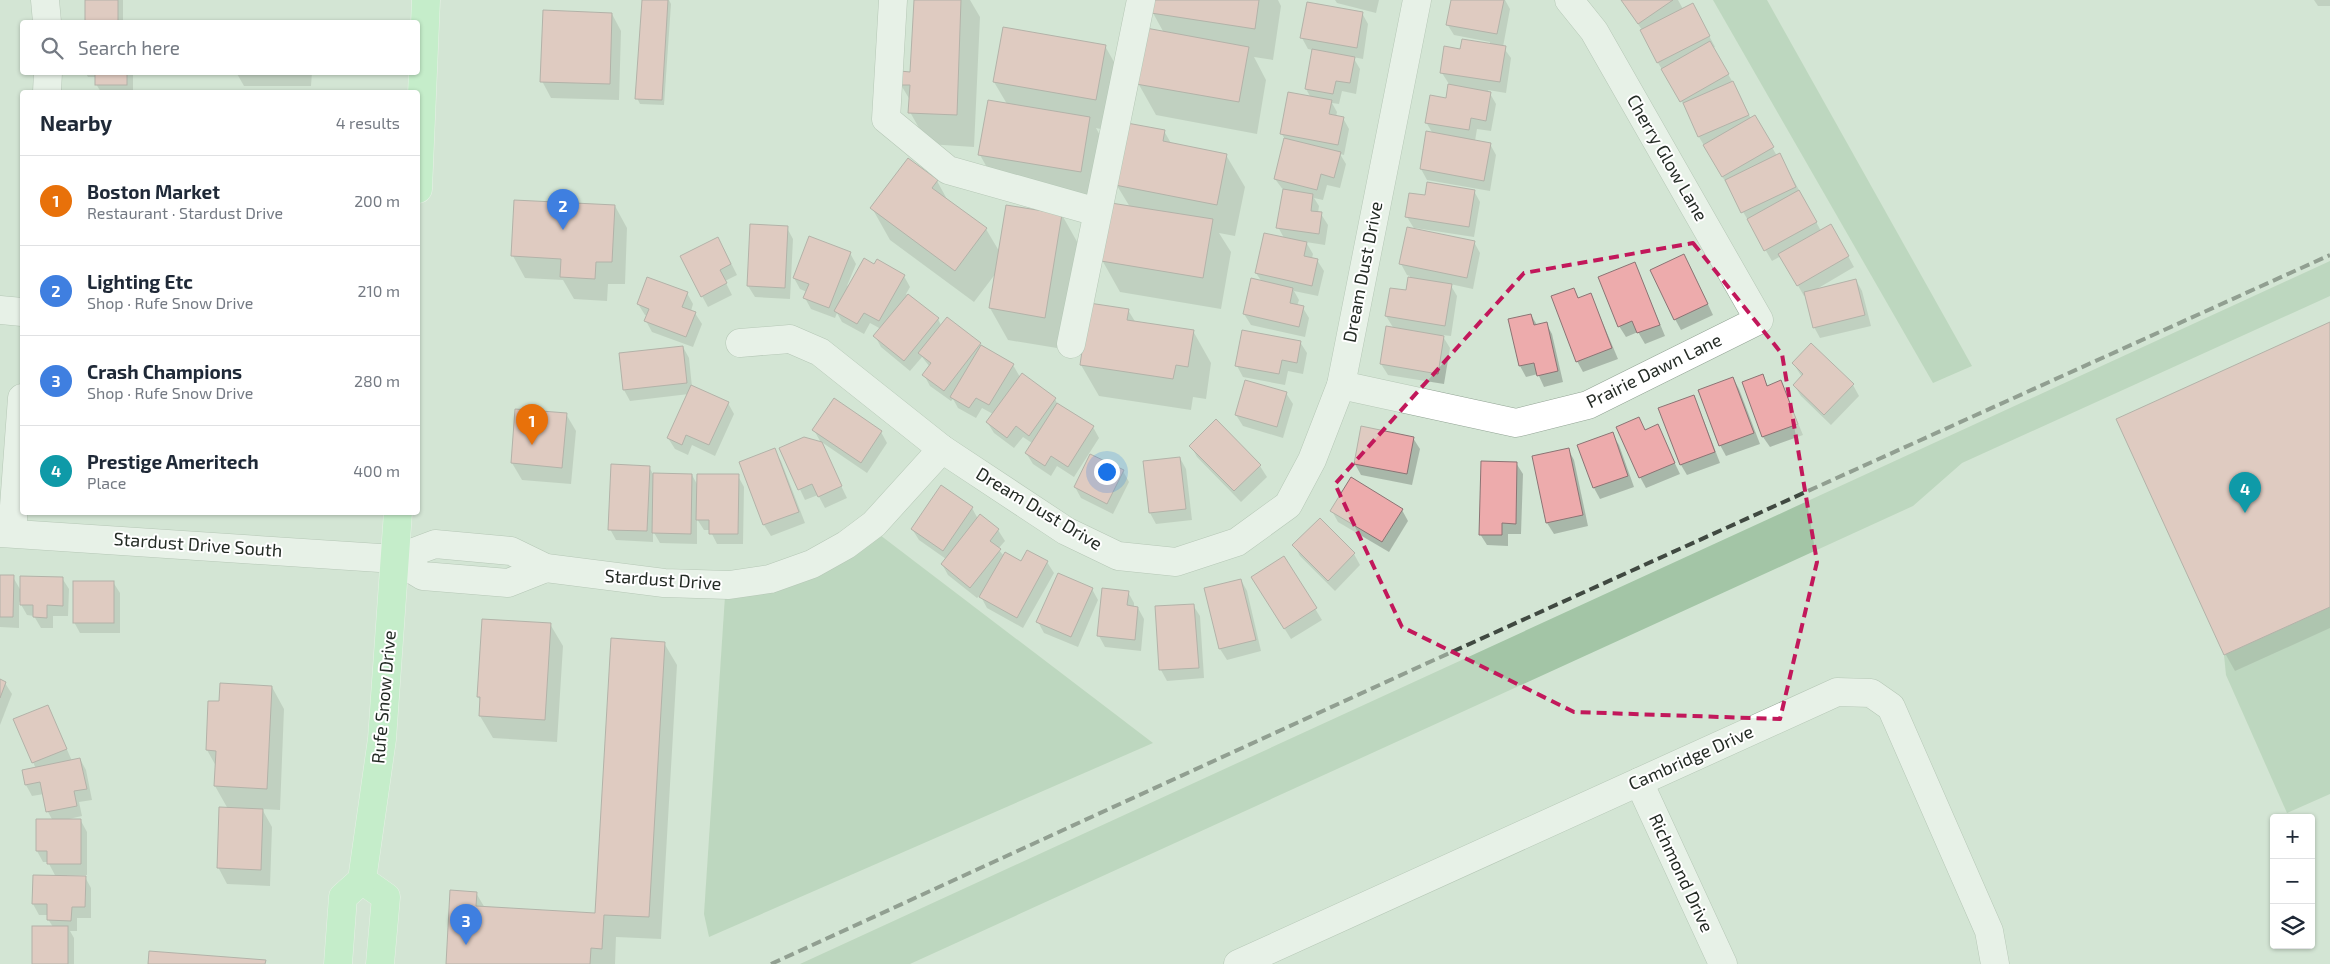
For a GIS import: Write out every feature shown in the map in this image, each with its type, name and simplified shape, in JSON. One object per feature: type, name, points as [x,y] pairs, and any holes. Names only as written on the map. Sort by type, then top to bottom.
[{"type":"main road","points":[[420,142],[426,0]]},
{"type":"main road","name":"Rufe Snow Drive","points":[[362,880],[382,739],[398,515]]},
{"type":"main road","points":[[338,964],[343,897],[362,880],[386,897],[380,964]]},
{"type":"street","points":[[45,0],[47,20]]},
{"type":"street","points":[[893,0],[886,119],[948,170],[1097,212]]},
{"type":"street","points":[[1071,344],[1141,0]]},
{"type":"street","name":"Dream Dust Drive","points":[[740,342],[790,339],[820,352],[942,449],[1066,531],[1118,556],[1176,562],[1237,542],[1288,505],[1312,460],[1341,385],[1417,0]]},
{"type":"street","name":"Cherry Glow Lane","points":[[1569,0],[1594,31],[1759,320]]},
{"type":"street","points":[[47,90],[48,75]]},
{"type":"street","points":[[0,310],[20,312]]},
{"type":"street","name":"Prairie Dawn Lane","points":[[1341,385],[1516,423],[1588,405],[1759,320]]},
{"type":"street","points":[[6,533],[20,415]]},
{"type":"street","name":"Stardust Drive","points":[[395,559],[435,544],[511,551],[546,568],[664,584],[729,585],[770,579],[812,564],[846,545],[874,524],[942,449]]},
{"type":"street","name":"Stardust Drive South","points":[[6,533],[395,559]]},
{"type":"street","name":"Cambridge Drive","points":[[1238,964],[1837,692],[1870,693],[1891,707],[1989,931],[1995,964]]},
{"type":"street","name":"Richmond Drive","points":[[1638,782],[1723,964]]},
{"type":"highlighted area","points":[[1693,243],[1782,354],[1817,562],[1780,719],[1574,712],[1402,627],[1335,484],[1524,273]]},
{"type":"green space","points":[[1713,0],[1767,0],[1972,366],[1933,383]]},
{"type":"green space","points":[[2330,261],[2330,296],[1962,463],[1913,506],[910,964],[800,964]]},
{"type":"green space","points":[[880,535],[1153,743],[709,937],[704,914],[725,596]]},
{"type":"green space","points":[[2330,607],[2330,794],[2287,813],[2226,675],[2224,655]]},
{"type":"building","points":[[85,0],[118,0],[118,20],[85,20]]},
{"type":"building","points":[[642,0],[668,0],[662,100],[635,99]]},
{"type":"building","points":[[914,0],[961,0],[957,115],[908,113],[910,85],[900,85],[900,71],[910,72]]},
{"type":"building","points":[[1153,0],[1259,0],[1255,29],[1151,13]]},
{"type":"building","points":[[1451,0],[1504,0],[1497,34],[1446,25]]},
{"type":"building","points":[[1621,0],[1673,0],[1638,24]]},
{"type":"building","points":[[1307,2],[1363,12],[1357,48],[1300,38]]},
{"type":"building","points":[[1693,3],[1710,36],[1657,63],[1640,30]]},
{"type":"building","points":[[543,10],[612,13],[610,84],[540,82]]},
{"type":"building","points":[[1003,27],[1106,45],[1096,100],[993,82]]},
{"type":"building","points":[[1146,28],[1249,47],[1239,102],[1136,84]]},
{"type":"building","points":[[1462,39],[1506,46],[1500,82],[1440,73],[1444,46],[1460,49]]},
{"type":"building","points":[[1710,41],[1729,74],[1680,102],[1661,69]]},
{"type":"building","points":[[1312,49],[1355,57],[1350,83],[1336,81],[1333,94],[1305,89]]},
{"type":"building","points":[[95,75],[127,75],[127,85],[95,85]]},
{"type":"building","points":[[1733,81],[1749,115],[1698,137],[1683,103]]},
{"type":"building","points":[[1448,84],[1491,92],[1486,121],[1471,118],[1469,130],[1425,123],[1430,95],[1446,98]]},
{"type":"building","points":[[1288,92],[1332,100],[1329,114],[1344,117],[1338,145],[1280,134]]},
{"type":"building","points":[[988,100],[1090,117],[1081,172],[978,155]]},
{"type":"building","points":[[1755,115],[1774,147],[1722,177],[1703,145]]},
{"type":"building","points":[[1127,123],[1165,130],[1163,141],[1227,154],[1217,205],[1115,185]]},
{"type":"building","points":[[1426,131],[1491,143],[1484,181],[1420,169]]},
{"type":"building","points":[[1284,138],[1341,152],[1334,178],[1321,174],[1317,190],[1274,179]]},
{"type":"building","points":[[1780,153],[1796,187],[1741,213],[1725,180]]},
{"type":"building","points":[[908,158],[938,180],[932,188],[987,228],[955,271],[870,208]]},
{"type":"building","points":[[1427,182],[1475,190],[1469,227],[1405,217],[1409,193],[1425,195]]},
{"type":"building","points":[[1283,189],[1313,194],[1311,211],[1322,212],[1319,234],[1276,228]]},
{"type":"building","points":[[1799,190],[1817,222],[1764,251],[1747,219]]},
{"type":"building","points":[[514,200],[615,205],[612,262],[596,262],[595,279],[560,277],[561,259],[511,256]]},
{"type":"building","points":[[1111,203],[1213,219],[1203,278],[1101,261]]},
{"type":"building","points":[[1006,205],[1062,214],[1045,318],[989,308]]},
{"type":"building","points":[[750,224],[788,226],[785,288],[747,286]]},
{"type":"building","points":[[1831,224],[1849,256],[1797,286],[1778,254]]},
{"type":"building","points":[[1407,227],[1475,241],[1467,278],[1399,264]]},
{"type":"building","points":[[1264,233],[1307,242],[1304,256],[1318,259],[1312,286],[1255,273]]},
{"type":"building","points":[[809,236],[851,252],[829,308],[803,298],[809,284],[793,278]]},
{"type":"building","points":[[718,237],[731,264],[720,270],[727,283],[701,297],[680,256]]},
{"type":"building","points":[[1684,254],[1708,304],[1674,320],[1650,270]]},
{"type":"building","points":[[864,258],[874,264],[877,259],[905,275],[879,321],[864,313],[857,324],[834,311]]},
{"type":"building","points":[[1635,262],[1660,325],[1637,333],[1632,321],[1618,327],[1598,277]]},
{"type":"building","points":[[647,277],[688,292],[682,307],[696,312],[686,337],[644,321],[649,309],[637,304]]},
{"type":"building","points":[[1408,277],[1452,284],[1445,326],[1385,316],[1390,288],[1406,290]]},
{"type":"building","points":[[1251,278],[1293,288],[1290,303],[1304,306],[1299,327],[1243,314]]},
{"type":"building","points":[[1856,279],[1865,315],[1813,328],[1804,292]]},
{"type":"building","points":[[1574,288],[1578,298],[1591,293],[1612,348],[1576,362],[1551,296]]},
{"type":"building","points":[[908,294],[939,318],[904,361],[873,336]]},
{"type":"building","points":[[1089,303],[1129,309],[1127,320],[1194,330],[1188,367],[1176,365],[1173,379],[1080,365]]},
{"type":"building","points":[[1531,314],[1534,325],[1547,322],[1558,371],[1537,376],[1534,363],[1519,366],[1508,319]]},
{"type":"building","points":[[947,317],[981,343],[944,391],[922,375],[931,363],[918,353]]},
{"type":"building","points":[[2330,322],[2330,607],[2224,655],[2116,419]]},
{"type":"building","points":[[1386,326],[1444,336],[1438,374],[1380,364]]},
{"type":"building","points":[[1242,330],[1301,341],[1297,363],[1282,360],[1279,374],[1235,366]]},
{"type":"building","points":[[1811,343],[1854,384],[1824,415],[1793,385],[1803,374],[1792,363]]},
{"type":"building","points":[[981,345],[1014,364],[989,405],[976,398],[969,408],[950,397]]},
{"type":"building","points":[[683,346],[687,383],[623,390],[619,353]]},
{"type":"building","points":[[1022,373],[1056,398],[1029,436],[1016,426],[1007,438],[986,422]]},
{"type":"building","points":[[1763,374],[1767,386],[1781,380],[1798,424],[1762,437],[1742,382]]},
{"type":"building","points":[[1733,377],[1754,433],[1719,446],[1698,390]]},
{"type":"building","points":[[1245,380],[1287,392],[1277,427],[1235,415]]},
{"type":"building","points":[[691,385],[729,402],[709,445],[686,435],[682,445],[667,438]]},
{"type":"building","points":[[1694,395],[1715,452],[1680,465],[1658,408]]},
{"type":"building","points":[[834,398],[882,431],[861,463],[812,430]]},
{"type":"building","points":[[1057,403],[1094,426],[1068,467],[1051,456],[1045,466],[1025,453]]},
{"type":"building","points":[[515,409],[567,413],[562,468],[511,463]]},
{"type":"building","points":[[1639,417],[1645,430],[1658,424],[1675,463],[1639,478],[1616,427]]},
{"type":"building","points":[[1216,419],[1261,465],[1234,491],[1189,446]]},
{"type":"building","points":[[1361,426],[1414,437],[1407,474],[1354,464]]},
{"type":"building","points":[[1613,432],[1628,476],[1593,488],[1577,445]]},
{"type":"building","points":[[804,437],[822,442],[842,486],[818,497],[812,484],[798,490],[779,448]]},
{"type":"building","points":[[775,448],[799,512],[763,525],[739,462]]},
{"type":"building","points":[[1569,448],[1583,515],[1546,523],[1532,456]]},
{"type":"building","points":[[1090,454],[1124,470],[1107,504],[1074,487]]},
{"type":"building","points":[[1180,457],[1186,509],[1149,513],[1143,461]]},
{"type":"building","points":[[1481,461],[1517,462],[1516,524],[1502,523],[1502,535],[1479,535]]},
{"type":"building","points":[[611,464],[650,466],[647,531],[608,530]]},
{"type":"building","points":[[653,473],[692,474],[691,534],[652,533]]},
{"type":"building","points":[[697,474],[739,474],[738,534],[709,534],[709,520],[696,520]]},
{"type":"building","points":[[1351,477],[1403,509],[1382,542],[1330,511]]},
{"type":"building","points":[[941,485],[973,507],[943,551],[911,529]]},
{"type":"building","points":[[980,514],[999,529],[990,541],[1001,549],[970,588],[941,564]]},
{"type":"building","points":[[1320,518],[1355,553],[1328,581],[1292,545]]},
{"type":"building","points":[[1027,550],[1048,561],[1017,618],[979,597],[1005,552],[1021,561]]},
{"type":"building","points":[[1284,556],[1317,608],[1284,629],[1251,577]]},
{"type":"building","points":[[1058,573],[1093,588],[1071,637],[1036,622]]},
{"type":"building","points":[[0,575],[14,575],[13,617],[0,617]]},
{"type":"building","points":[[20,576],[63,577],[63,606],[47,605],[47,618],[33,617],[33,605],[20,605]]},
{"type":"building","points":[[1241,579],[1256,640],[1219,649],[1204,588]]},
{"type":"building","points":[[73,581],[114,581],[114,623],[73,623]]},
{"type":"building","points":[[1102,588],[1129,591],[1127,605],[1138,607],[1135,640],[1097,636]]},
{"type":"building","points":[[1194,604],[1199,668],[1159,670],[1155,606]]},
{"type":"building","points":[[482,619],[551,623],[545,720],[479,716],[480,697],[477,697]]},
{"type":"building","points":[[611,638],[665,642],[649,917],[604,915],[602,949],[591,948],[590,964],[446,964],[450,890],[477,892],[476,906],[595,913]]},
{"type":"building","points":[[0,679],[6,682],[0,698]]},
{"type":"building","points":[[220,683],[272,686],[267,789],[214,786],[216,751],[206,750],[208,701],[219,701]]},
{"type":"building","points":[[48,705],[67,749],[32,763],[13,719]]},
{"type":"building","points":[[80,758],[87,789],[74,791],[77,806],[46,812],[40,782],[25,785],[22,770]]},
{"type":"building","points":[[219,807],[263,809],[261,870],[217,868]]},
{"type":"building","points":[[36,819],[81,819],[81,864],[47,864],[47,851],[36,851]]},
{"type":"building","points":[[33,875],[86,876],[85,907],[72,907],[71,921],[47,920],[47,904],[32,904]]},
{"type":"building","points":[[32,926],[68,926],[68,964],[32,964]]},
{"type":"building","points":[[149,951],[266,960],[265,964],[148,964]]},
{"type":"railway","points":[[771,964],[1423,665],[2330,255]]},
{"type":"place","name":"Lighting Etc","points":[[563,230]]},
{"type":"place","name":"Boston Market","points":[[532,445]]},
{"type":"place","name":"Prestige Ameritech","points":[[2245,513]]},
{"type":"place","name":"Crash Champions","points":[[466,945]]}]
